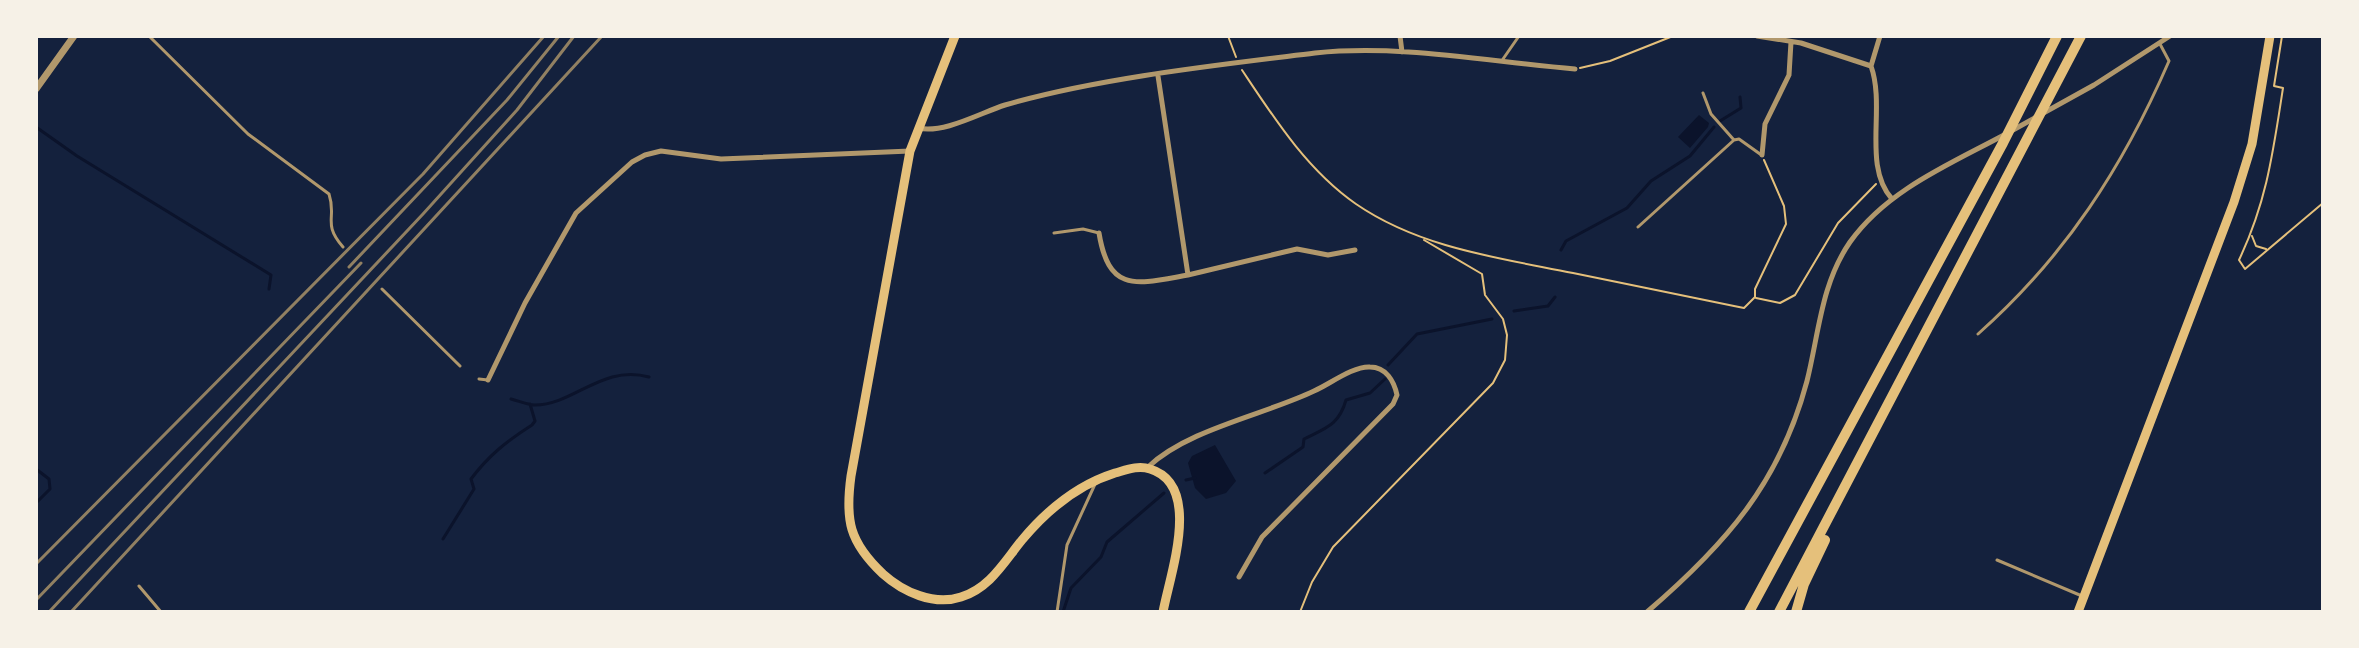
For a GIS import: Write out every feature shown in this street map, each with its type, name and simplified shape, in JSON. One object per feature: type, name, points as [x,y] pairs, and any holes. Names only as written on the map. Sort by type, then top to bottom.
[{"type":"highway","points":[[1749,612],[2003,143],[2057,36]]},
{"type":"highway","points":[[1779,612],[2081,36]]},
{"type":"highway","points":[[1796,612],[1804,584],[1841,497]]},
{"type":"main road","points":[[955,36],[910,151],[847,505],[855,539],[875,566],[904,589],[937,600],[960,598],[986,584],[1044,516],[1070,495],[1097,479],[1131,468],[1148,468],[1169,480],[1180,503],[1180,519],[1163,612]]},
{"type":"main road","points":[[2078,612],[2234,202],[2252,144],[2270,36]]},
{"type":"street","points":[[36,89],[74,36]]},
{"type":"street","points":[[1400,36],[1402,52]]},
{"type":"street","points":[[1757,36],[1791,42],[1871,66]]},
{"type":"street","points":[[1880,36],[1871,66],[1877,88],[1879,183],[1892,199]]},
{"type":"street","points":[[1647,612],[1715,550],[1750,508],[1784,449],[1798,414],[1821,305],[1832,275],[1850,242],[1892,199],[2085,91],[2170,36]]},
{"type":"street","points":[[1762,155],[1765,124],[1789,75],[1791,42]]},
{"type":"street","points":[[917,127],[934,128],[1007,105],[1081,88],[1319,53],[1402,52],[1575,69]]},
{"type":"street","points":[[1157,76],[1188,275]]},
{"type":"street","points":[[488,380],[525,303],[576,213],[632,162],[661,151],[721,159],[910,151]]},
{"type":"street","points":[[1099,233],[1104,261],[1123,280],[1135,283],[1188,275],[1297,249],[1328,255],[1355,250]]},
{"type":"street","points":[[1148,468],[1171,449],[1290,403],[1362,368],[1382,369],[1390,377],[1397,395],[1393,404],[1262,537],[1239,577]]},
{"type":"lane","points":[[149,36],[248,134],[329,194],[332,204],[328,221],[332,235],[343,247]]},
{"type":"lane","points":[[1501,63],[1519,36]]},
{"type":"lane","points":[[1978,334],[2050,264],[2092,209],[2169,61],[2160,43]]},
{"type":"lane","points":[[1703,93],[1719,126],[1734,140]]},
{"type":"lane","points":[[1638,227],[1734,140],[1739,139],[1762,155]]},
{"type":"lane","points":[[1054,233],[1083,229],[1099,233]]},
{"type":"lane","points":[[382,289],[460,366]]},
{"type":"lane","points":[[479,379],[488,380]]},
{"type":"lane","points":[[1057,612],[1067,545],[1074,524],[1094,493],[1097,479]]},
{"type":"lane","points":[[1997,560],[2085,597]]},
{"type":"lane","points":[[139,586],[161,612]]},
{"type":"path","points":[[1228,36],[1240,65],[1273,116],[1321,174],[1378,218],[1424,239],[1509,262],[1744,308],[1755,297],[1755,289],[1786,216],[1762,155]]},
{"type":"path","points":[[1575,69],[1610,61],[1673,36]]},
{"type":"path","points":[[2282,36],[2274,86],[2283,88],[2274,156],[2252,235],[2239,260],[2245,269],[2323,203]]},
{"type":"path","points":[[1755,297],[1777,303],[1795,295],[1838,223],[1857,200],[1879,183]]},
{"type":"path","points":[[2252,235],[2256,246],[2270,248]]},
{"type":"path","points":[[1300,612],[1312,582],[1333,547],[1493,383],[1505,360],[1507,335],[1503,319],[1485,295],[1482,274],[1424,243],[1424,239]]},
{"type":"water","points":[[1699,115],[1709,123],[1708,127],[1690,148],[1678,137]]},
{"type":"water","points":[[1215,445],[1236,481],[1226,493],[1206,499],[1195,488],[1188,463],[1192,456]]},
{"type":"waterway","points":[[1720,121],[1741,108],[1740,97]]},
{"type":"waterway","points":[[36,127],[77,156],[271,275],[269,289]]},
{"type":"waterway","points":[[1561,250],[1566,241],[1627,208],[1651,181],[1690,156],[1714,127]]},
{"type":"waterway","points":[[1514,311],[1548,306],[1555,297]]},
{"type":"waterway","points":[[1388,365],[1417,334],[1492,319]]},
{"type":"waterway","points":[[511,399],[532,405],[549,403],[617,376],[632,374],[649,377]]},
{"type":"waterway","points":[[1265,473],[1303,447],[1304,439],[1335,420],[1346,400],[1370,393],[1385,379]]},
{"type":"waterway","points":[[443,539],[474,489],[471,479],[499,449],[535,421],[530,404]]},
{"type":"waterway","points":[[36,469],[49,479],[50,489],[36,503]]},
{"type":"waterway","points":[[1186,480],[1195,478]]},
{"type":"waterway","points":[[1063,612],[1071,588],[1101,557],[1107,542],[1164,493]]},
{"type":"railway","points":[[36,564],[423,174],[544,36]]},
{"type":"railway","points":[[349,267],[507,100],[559,36]]},
{"type":"railway","points":[[49,612],[423,214],[517,110],[574,36]]},
{"type":"railway","points":[[71,612],[602,36]]},
{"type":"railway","points":[[36,600],[361,263]]}]
